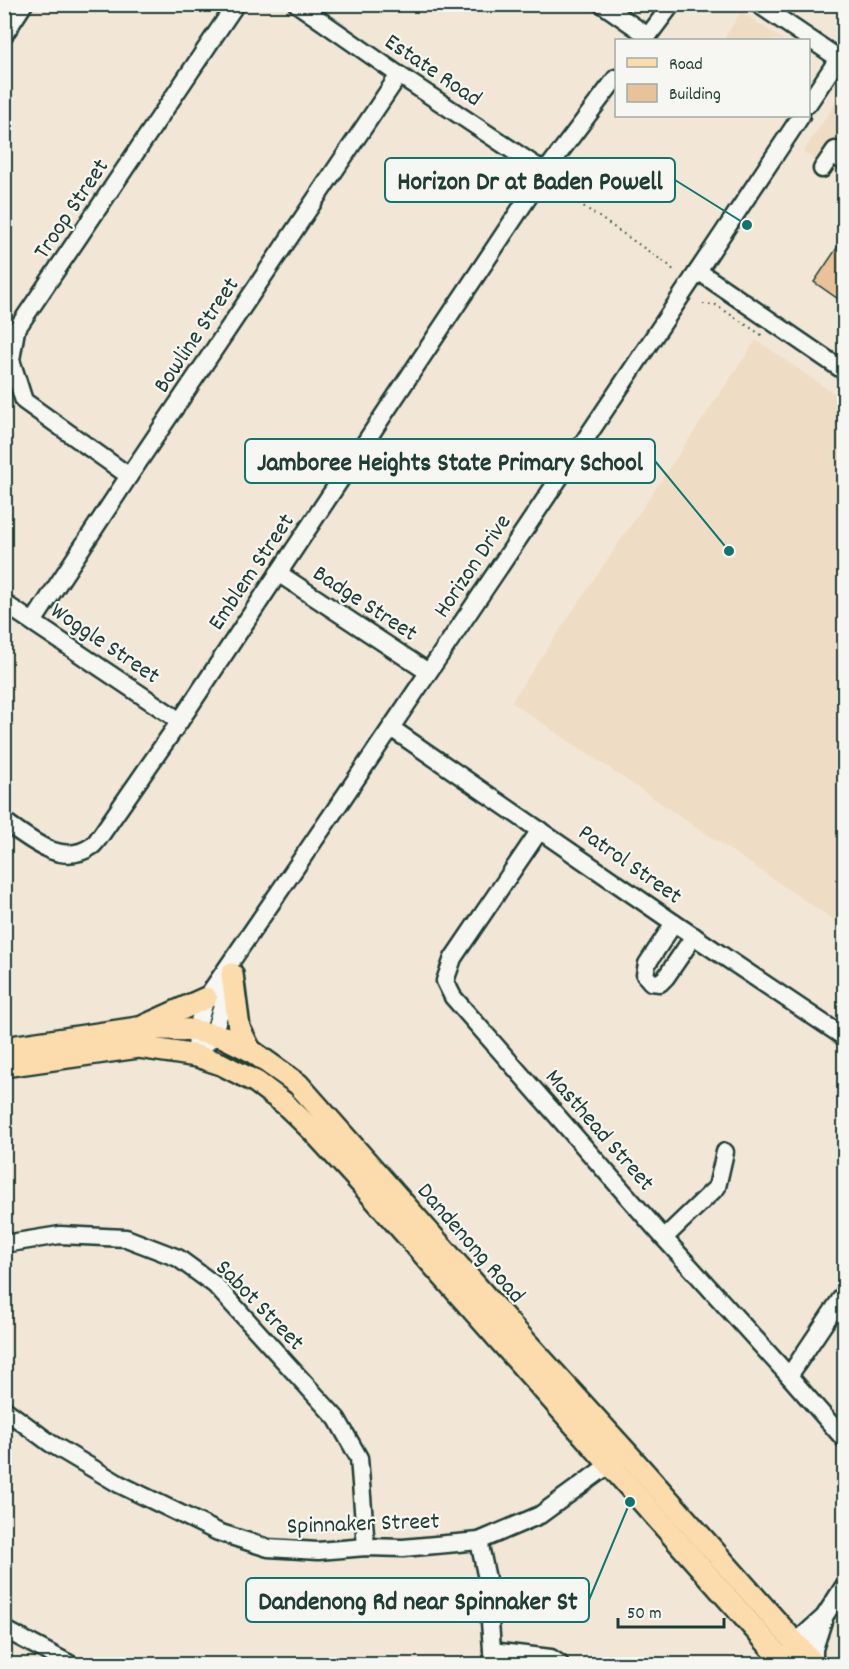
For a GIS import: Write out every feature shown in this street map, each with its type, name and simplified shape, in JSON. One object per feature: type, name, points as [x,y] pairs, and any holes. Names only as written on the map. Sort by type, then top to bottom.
[{"type":"main road","points":[[232,974],[239,1028],[250,1050]]},
{"type":"main road","points":[[138,1028],[206,998]]},
{"type":"main road","name":"Dandenong Road","points":[[4,1048],[138,1028],[204,1033],[224,1037],[250,1050],[298,1084],[515,1330],[617,1459],[786,1664]]},
{"type":"main road","name":"Dandenong Road","points":[[4,1066],[139,1047],[197,1056],[256,1082],[284,1103],[313,1131],[617,1459],[814,1665]]},
{"type":"street","points":[[7,26],[24,4]]},
{"type":"street","name":"Troop Street","points":[[129,476],[24,401],[11,360],[16,330],[236,4]]},
{"type":"street","name":"Estate Road","points":[[297,4],[544,175]]},
{"type":"street","points":[[602,4],[647,38],[672,4]]},
{"type":"street","points":[[758,4],[842,54],[810,101]]},
{"type":"street","name":"Bowline Street","points":[[33,621],[399,75]]},
{"type":"street","name":"Emblem Street","points":[[4,821],[43,847],[58,853],[76,853],[92,846],[101,836],[544,175],[615,79]]},
{"type":"street","name":"Horizon Drive","points":[[204,1033],[206,998],[391,728],[800,117]]},
{"type":"street","points":[[822,169],[840,155]]},
{"type":"street","points":[[698,271],[840,378]]},
{"type":"street","name":"Badge Street","points":[[278,573],[428,672]]},
{"type":"street","name":"Woggle Street","points":[[4,603],[180,721]]},
{"type":"street","name":"Patrol Street","points":[[391,728],[844,1037]]},
{"type":"street","name":"Masthead Street","points":[[540,830],[453,958],[445,981],[453,997],[844,1439]]},
{"type":"street","name":"Horizon Drive","points":[[197,1056],[204,1033],[260,920]]},
{"type":"street","points":[[674,923],[647,964],[645,975],[651,982],[660,983],[694,936]]},
{"type":"street","points":[[664,1238],[717,1187],[725,1152]]},
{"type":"street","name":"Sabot Street","points":[[4,1244],[60,1235],[126,1238],[178,1258],[215,1285],[337,1419],[359,1458],[366,1547]]},
{"type":"street","points":[[789,1376],[844,1294]]},
{"type":"street","name":"Spinnaker Street","points":[[4,1409],[50,1443],[119,1484],[218,1532],[268,1548],[318,1551],[366,1547],[403,1548],[479,1540],[540,1515],[617,1459]]},
{"type":"street","points":[[479,1540],[487,1579],[492,1658],[551,1658],[560,1665]]},
{"type":"street","points":[[786,1664],[795,1643],[824,1617],[844,1586]]},
{"type":"street","points":[[814,1665],[814,1649],[824,1617]]},
{"type":"street","points":[[4,1629],[70,1665]]},
{"type":"path","points":[[544,175],[670,266],[675,272]]},
{"type":"path","points":[[703,304],[716,305],[771,341]]},
{"type":"path","points":[[840,378],[844,391]]},
{"type":"shaded area","points":[[741,12],[782,39],[724,39]]},
{"type":"shaded area","points":[[844,90],[844,179],[803,152]]},
{"type":"shaded area","points":[[756,340],[844,400],[844,927],[511,702]]},
{"type":"building","points":[[839,245],[844,248],[844,303],[814,282]]},
{"type":"place","name":"Horizon Dr at Baden Powell","points":[[747,225]]},
{"type":"place","name":"Jamboree Heights State Primary School","points":[[729,551]]},
{"type":"place","name":"Dandenong Rd near Spinnaker St","points":[[630,1502]]}]
